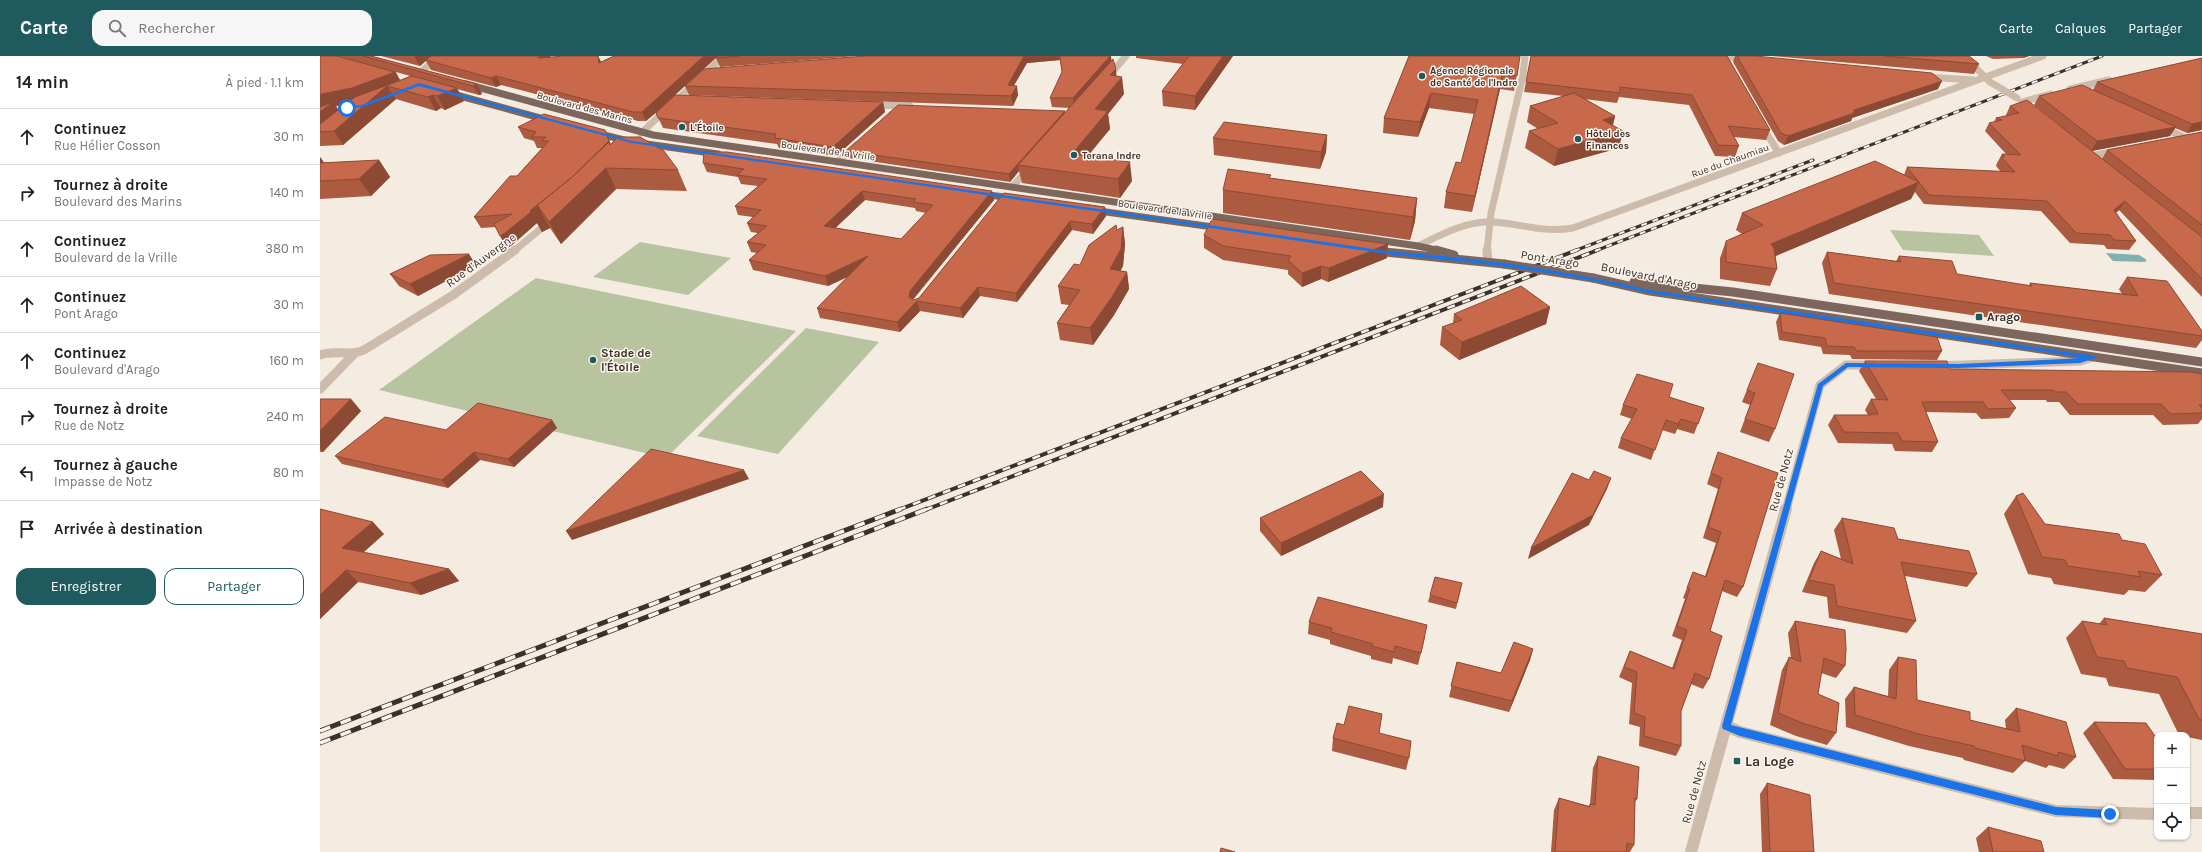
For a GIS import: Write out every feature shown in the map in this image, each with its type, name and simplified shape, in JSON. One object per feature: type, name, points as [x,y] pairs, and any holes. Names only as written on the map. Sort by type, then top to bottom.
[{"type":"main road","points":[[414,70],[432,75]]},
{"type":"main road","name":"Boulevard des Marins","points":[[461,83],[641,133],[632,142],[586,130]]},
{"type":"main road","name":"Boulevard des Marins","points":[[440,90],[556,122]]},
{"type":"main road","name":"Boulevard de la Vrille","points":[[641,133],[1418,246],[1467,259]]},
{"type":"main road","points":[[632,142],[730,156]]},
{"type":"main road","points":[[1001,200],[1012,187]]},
{"type":"main road","points":[[973,193],[1001,200],[1018,199]]},
{"type":"main road","name":"Boulevard de la Vrille","points":[[1080,208],[1226,229]]},
{"type":"main road","name":"Boulevard de la Vrille","points":[[1364,249],[1423,257],[1467,259],[1504,264]]},
{"type":"main road","name":"Pont Arago","points":[[1504,264],[1593,278]]},
{"type":"main road","name":"Boulevard d'Arago","points":[[1593,278],[1733,292],[2202,362]]},
{"type":"main road","name":"Boulevard d'Arago","points":[[1593,278],[1650,291],[2202,373]]},
{"type":"main road","points":[[2086,344],[2093,357]]},
{"type":"street","points":[[421,72],[439,56]]},
{"type":"street","points":[[641,133],[724,56]]},
{"type":"street","points":[[1100,86],[1126,56]]},
{"type":"street","points":[[1488,262],[1487,246],[1491,222],[1523,75],[1525,56]]},
{"type":"street","points":[[1964,56],[1986,80],[2019,100],[2030,110]]},
{"type":"street","name":"Rue du Chaumiau","points":[[1418,246],[1437,237],[1472,226],[1491,222],[1545,230],[1573,228],[1986,80],[2043,56]]},
{"type":"street","points":[[1724,58],[1755,59]]},
{"type":"street","points":[[707,73],[717,72]]},
{"type":"street","points":[[1918,76],[1986,80]]},
{"type":"street","points":[[2019,100],[2119,78]]},
{"type":"street","points":[[2075,88],[2089,94]]},
{"type":"street","points":[[678,100],[687,100]]},
{"type":"street","points":[[859,105],[914,106]]},
{"type":"street","points":[[893,111],[898,106]]},
{"type":"street","points":[[1757,116],[1779,153]]},
{"type":"street","points":[[2152,123],[2186,138]]},
{"type":"street","points":[[2171,141],[2196,136]]},
{"type":"street","points":[[837,162],[864,137]]},
{"type":"street","points":[[625,149],[632,142]]},
{"type":"street","points":[[2091,156],[2126,149]]},
{"type":"street","points":[[1012,187],[1032,164]]},
{"type":"street","name":"Rue d'Auvergne","points":[[320,389],[356,353],[470,284],[530,239],[558,214]]},
{"type":"street","points":[[320,355],[325,350],[356,353]]},
{"type":"street","points":[[1926,366],[2080,361],[2093,357]]},
{"type":"street","name":"Rue de Notz","points":[[1691,852],[1820,385],[1846,365],[1886,366]]},
{"type":"street","points":[[1726,726],[1740,732],[2056,811],[2110,814],[2154,814]]},
{"type":"street","points":[[2190,813],[2202,813]]},
{"type":"green space","points":[[1890,230],[1979,235],[1994,256],[1903,250]]},
{"type":"green space","points":[[640,242],[731,258],[688,295],[593,277]]},
{"type":"green space","name":"Stade de l'Étoile","points":[[536,278],[796,331],[666,458],[379,390]]},
{"type":"green space","points":[[806,328],[879,342],[778,454],[697,436]]},
{"type":"water","points":[[2106,253],[2139,255],[2147,260],[2145,261],[2146,262],[2113,261]]},
{"type":"building","points":[[320,56],[337,56],[395,72],[352,88],[320,95]]},
{"type":"building","points":[[363,56],[371,56],[477,84],[473,86]]},
{"type":"building","points":[[431,56],[541,56],[538,58],[598,56],[599,63],[614,56],[704,56],[642,112],[633,112],[496,76],[491,78],[426,60]]},
{"type":"building","points":[[718,56],[739,56],[716,58]]},
{"type":"building","points":[[865,56],[1024,56],[1008,85],[1017,86],[1011,96],[685,86],[704,69]]},
{"type":"building","points":[[1060,56],[1110,56],[1073,98],[1050,98],[1062,72]]},
{"type":"building","points":[[1189,56],[1223,56],[1195,96],[1162,91]]},
{"type":"building","points":[[1409,56],[1520,56],[1517,76],[1502,75],[1475,196],[1446,192],[1456,162],[1461,163],[1478,100],[1431,93],[1420,122],[1384,118]]},
{"type":"building","points":[[1531,56],[1727,56],[1770,130],[1728,126],[1739,146],[1718,145],[1692,95],[1620,87],[1620,93],[1526,82]]},
{"type":"building","points":[[1737,56],[1755,56],[1932,73],[1942,81],[1854,110],[1854,113],[1788,136],[1781,133]]},
{"type":"building","points":[[1885,56],[1969,56],[1979,64]]},
{"type":"building","points":[[2202,58],[2202,122],[2192,124],[2097,82]]},
{"type":"building","points":[[1113,59],[1116,69],[1110,75],[1122,77],[1095,109],[1108,111],[1072,154],[1130,162],[1118,179],[1018,165]]},
{"type":"building","points":[[412,76],[457,88],[437,96],[433,95],[428,97],[387,86],[334,131],[320,132],[320,124],[355,97]]},
{"type":"building","points":[[2082,85],[2176,127],[2097,141],[2039,96]]},
{"type":"building","points":[[1574,93],[1615,116],[1603,120],[1623,131],[1558,149],[1529,131],[1558,123],[1530,106]]},
{"type":"building","points":[[675,95],[883,102],[833,147],[775,138],[776,134],[658,118],[656,113]]},
{"type":"building","points":[[2027,100],[2202,237],[2202,279],[2125,201],[2114,210],[2136,241],[2114,240],[2110,235],[2076,233],[2047,201],[1929,195],[1907,167],[2015,172],[2001,157],[2005,157],[2002,154],[2021,155],[1989,123],[2002,120],[1996,118],[2019,113],[2010,106]]},
{"type":"building","points":[[333,102],[320,112],[320,107]]},
{"type":"building","points":[[898,105],[1065,111],[1009,174],[846,151]]},
{"type":"building","points":[[544,114],[605,130],[609,141],[571,178],[500,236],[494,224],[512,214],[474,217],[510,176],[517,176],[549,141],[542,141],[546,137],[532,137],[536,132],[518,127]]},
{"type":"building","points":[[1224,122],[1327,135],[1321,152],[1213,138]]},
{"type":"building","points":[[2202,132],[2202,225],[2107,150]]},
{"type":"building","points":[[618,137],[640,137],[664,151],[678,170],[606,168],[549,222],[538,206],[530,211],[571,178],[609,142],[610,145]]},
{"type":"building","points":[[704,152],[727,152],[992,191],[910,291],[909,297],[914,300],[919,298],[1004,193],[1105,207],[1092,224],[1070,221],[1016,293],[978,287],[960,308],[917,301],[897,322],[817,308],[868,256],[825,276],[749,260],[766,245],[747,242],[767,226],[747,223],[761,210],[735,206],[767,179],[737,175],[744,169],[703,163]],"holes":[[[862,191],[916,199],[913,202],[933,205],[901,239],[824,226]]]},
{"type":"building","points":[[379,160],[359,179],[320,181],[320,163]]},
{"type":"building","points":[[1875,161],[1919,182],[1771,244],[1774,248],[1777,269],[1726,262],[1726,241],[1763,225],[1742,213]]},
{"type":"building","points":[[1228,169],[1271,175],[1269,178],[1417,198],[1413,217],[1223,190]]},
{"type":"building","points":[[1212,219],[1388,244],[1329,268],[1321,266],[1302,273],[1288,260],[1291,256],[1223,246],[1204,235]]},
{"type":"building","points":[[1116,225],[1117,230],[1123,227],[1121,249],[1110,269],[1127,272],[1112,297],[1090,328],[1057,323],[1080,290],[1058,286],[1074,264],[1080,265],[1089,245]]},
{"type":"building","points":[[1827,252],[1901,262],[1899,256],[1952,261],[1957,274],[2032,286],[2030,283],[2138,296],[2127,277],[2167,281],[2202,331],[2202,336],[1834,283]]},
{"type":"building","points":[[469,254],[410,284],[390,274],[430,255]]},
{"type":"building","points":[[1521,286],[1550,307],[1462,342],[1442,327],[1462,320],[1454,314]]},
{"type":"building","points":[[1780,313],[1937,337],[1942,351],[1857,351],[1854,347],[1827,346],[1825,338],[1782,332]]},
{"type":"building","points":[[1865,361],[1947,361],[1949,369],[2191,372],[2202,374],[2202,405],[2199,405],[2202,408],[2202,413],[2171,414],[2161,404],[2078,404],[2066,392],[2055,392],[2053,390],[2001,390],[2016,408],[1988,409],[1983,402],[1922,402],[1938,442],[1902,441],[1898,433],[1844,432],[1834,415],[1878,414],[1871,399],[1888,400]]},
{"type":"building","points":[[1758,363],[1794,374],[1775,429],[1745,419],[1755,393],[1747,390]]},
{"type":"building","points":[[1637,374],[1673,384],[1669,397],[1704,408],[1698,424],[1681,419],[1678,424],[1666,420],[1655,450],[1621,438],[1637,409],[1623,405]]},
{"type":"building","points":[[320,399],[351,399],[320,431]]},
{"type":"building","points":[[478,403],[552,420],[508,459],[474,452],[442,480],[335,456],[385,417],[446,430]]},
{"type":"building","points":[[651,449],[744,470],[566,531]]},
{"type":"building","points":[[1718,452],[1778,473],[1743,587],[1725,580],[1710,631],[1722,636],[1709,679],[1695,673],[1681,711],[1681,746],[1644,736],[1645,717],[1634,713],[1637,672],[1624,667],[1630,651],[1674,669],[1687,630],[1677,626],[1690,588],[1687,588],[1693,572],[1706,577],[1721,532],[1708,527],[1722,478],[1711,473]]},
{"type":"building","points":[[1361,471],[1384,494],[1281,543],[1260,518]]},
{"type":"building","points":[[1594,471],[1611,478],[1593,515],[1531,548],[1572,473],[1589,480]]},
{"type":"building","points":[[2023,493],[2045,524],[2119,534],[2122,540],[2145,544],[2162,575],[2138,571],[2141,577],[2068,566],[2065,560],[2042,557],[2016,496]]},
{"type":"building","points":[[320,509],[373,522],[342,548],[449,569],[410,583],[346,570],[320,595]]},
{"type":"building","points":[[1842,518],[1894,528],[1898,539],[1969,551],[1977,574],[1901,562],[1916,621],[1837,606],[1834,585],[1809,580],[1821,551],[1853,564]]},
{"type":"building","points":[[1435,577],[1462,583],[1457,603],[1430,595]]},
{"type":"building","points":[[1318,597],[1427,625],[1421,653],[1395,646],[1394,652],[1372,646],[1373,644],[1331,632],[1332,628],[1309,622]]},
{"type":"building","points":[[2104,618],[2202,634],[2202,720],[2199,719],[2177,677],[2127,668],[2124,661],[2097,657],[2082,621],[2107,625]]},
{"type":"building","points":[[1795,621],[1845,630],[1845,666],[1824,658],[1818,694],[1839,703],[1836,733],[1805,724],[1778,713],[1789,657],[1801,662]]},
{"type":"building","points":[[1514,642],[1533,649],[1512,701],[1451,686],[1457,662],[1501,673]]},
{"type":"building","points":[[1898,657],[1916,660],[1917,700],[1970,712],[1970,720],[2020,732],[2016,708],[2066,722],[2076,757],[2058,752],[2058,756],[2022,745],[2025,761],[1975,748],[1974,746],[1919,734],[1855,715],[1854,687],[1896,699]]},
{"type":"building","points":[[1349,706],[1382,714],[1379,733],[1411,741],[1409,758],[1333,738],[1337,723],[1344,725]]},
{"type":"building","points":[[2094,722],[2146,723],[2154,735],[2154,769],[2125,769]]},
{"type":"building","points":[[1598,756],[1639,767],[1637,799],[1635,798],[1634,845],[1627,843],[1626,852],[1555,852],[1559,798],[1590,807],[1590,804],[1595,805]]},
{"type":"building","points":[[1767,783],[1810,795],[1814,852],[1770,852]]},
{"type":"building","points":[[1988,827],[2041,841],[2044,852],[1993,852]]},
{"type":"building","points":[[1221,848],[1235,852],[1220,852]]},
{"type":"railway","points":[[1595,251],[2102,56]]},
{"type":"railway","points":[[1574,251],[1813,160]]},
{"type":"railway","points":[[898,510],[1577,250]]},
{"type":"railway","points":[[925,510],[1598,250]]},
{"type":"railway","points":[[320,731],[901,509]]},
{"type":"railway","points":[[320,743],[927,509]]},
{"type":"place","name":"Agence Régionale de Santé de l'Indre","points":[[1422,76]]},
{"type":"place","name":"L'Étoile","points":[[682,127]]},
{"type":"place","name":"Hôtel des Finances","points":[[1578,139]]},
{"type":"place","name":"Terana Indre","points":[[1074,155]]},
{"type":"place","name":"Arago","points":[[1979,317]]},
{"type":"place","name":"Stade de l'Étoile","points":[[593,360]]},
{"type":"place","name":"La Loge","points":[[1737,761]]},
{"type":"route","points":[[347,108],[362,106],[419,84],[632,142],[1394,254],[1444,259],[1467,259],[1504,264],[1593,278],[1650,291],[2093,357],[2080,361],[1958,366],[1846,365],[1820,385],[1726,726],[1740,732],[2056,811],[2110,814]]}]
